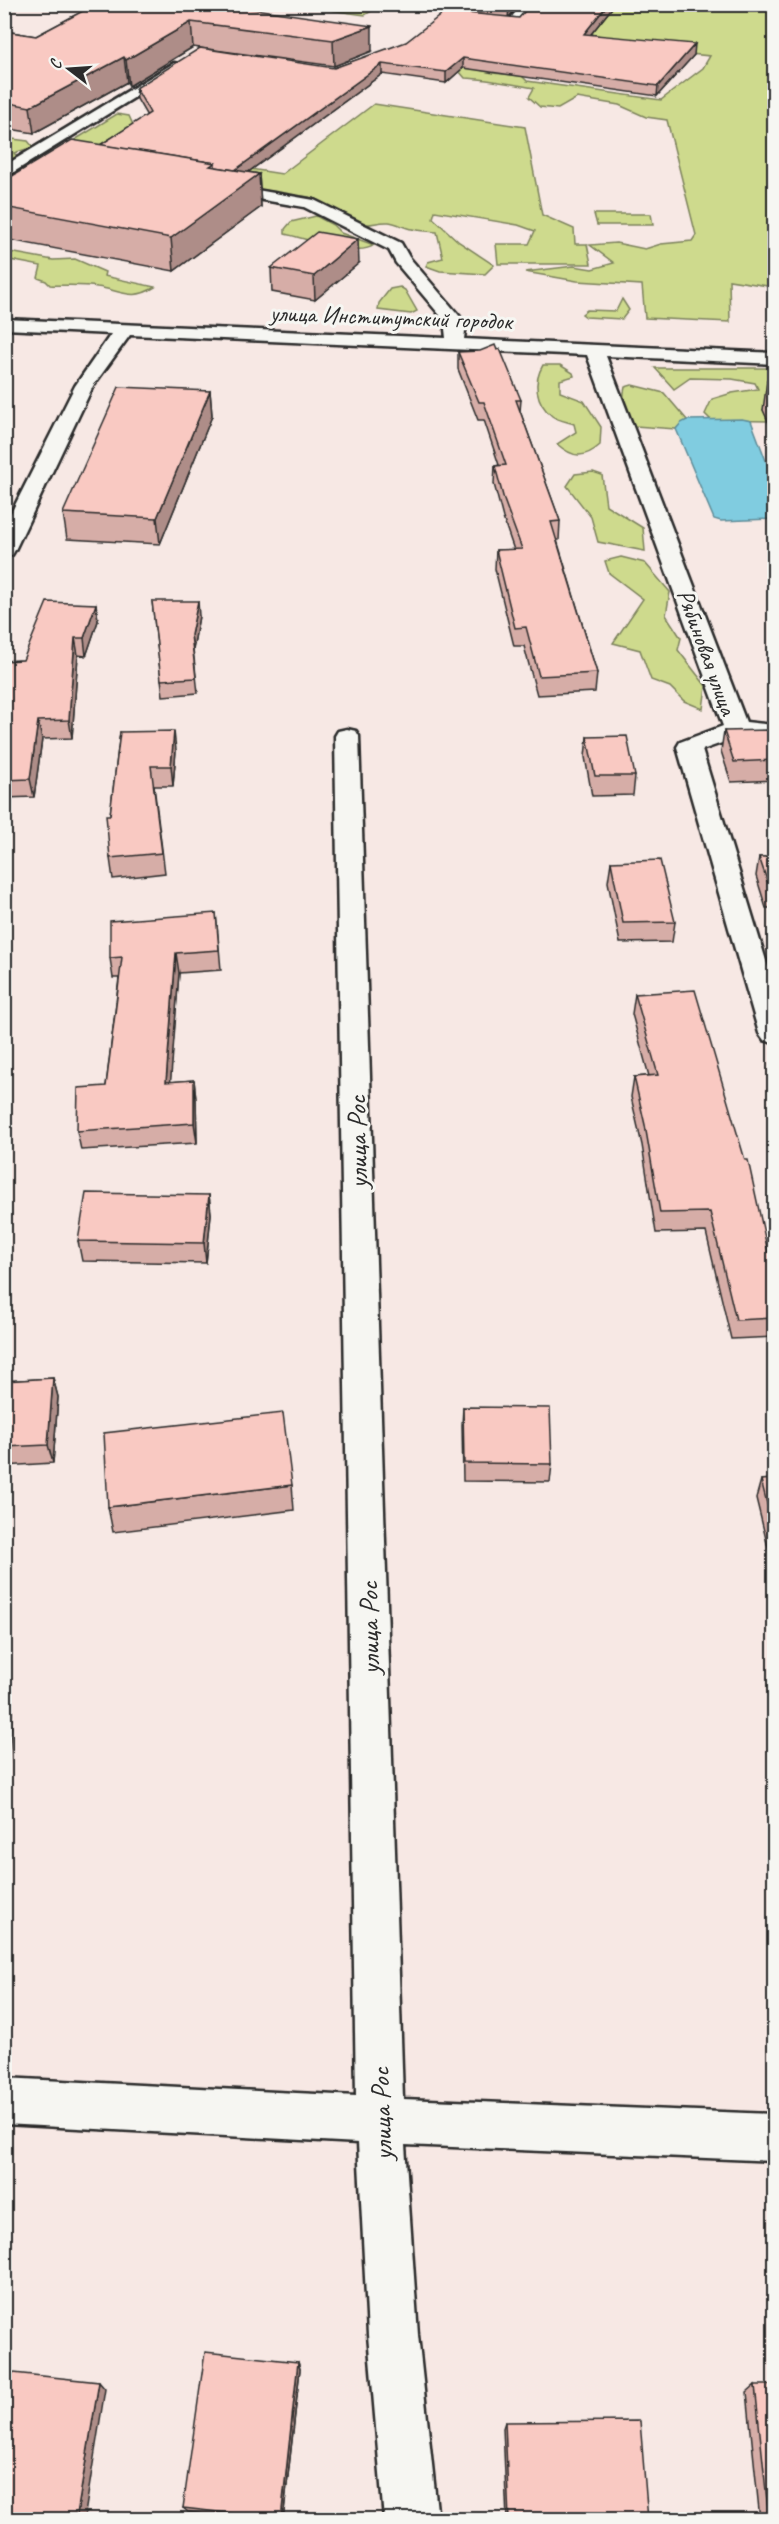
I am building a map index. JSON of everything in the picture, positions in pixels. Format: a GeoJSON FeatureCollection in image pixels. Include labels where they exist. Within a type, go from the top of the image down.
{"type":"FeatureCollection","features":[{"type":"Feature","properties":{"kind":"street"},"geometry":{"type":"LineString","coordinates":[[465,18],[512,24],[530,4]]}},
{"type":"Feature","properties":{"kind":"street"},"geometry":{"type":"LineString","coordinates":[[4,173],[189,58]]}},
{"type":"Feature","properties":{"kind":"street"},"geometry":{"type":"LineString","coordinates":[[30,157],[53,161]]}},
{"type":"Feature","properties":{"kind":"street"},"geometry":{"type":"LineString","coordinates":[[204,186],[308,203],[395,248],[453,319],[456,331],[454,344]]}},
{"type":"Feature","properties":{"kind":"street","name":"улица Институтский городок"},"geometry":{"type":"LineString","coordinates":[[4,324],[774,358]]}},
{"type":"Feature","properties":{"kind":"street"},"geometry":{"type":"LineString","coordinates":[[4,550],[84,386],[125,329]]}},
{"type":"Feature","properties":{"kind":"street","name":"Рябиновая улица"},"geometry":{"type":"LineString","coordinates":[[594,350],[736,729],[689,747],[774,1033]]}},
{"type":"Feature","properties":{"kind":"street"},"geometry":{"type":"LineString","coordinates":[[736,729],[774,732]]}},
{"type":"Feature","properties":{"kind":"street","name":"улица Рос"},"geometry":{"type":"LineString","coordinates":[[347,736],[380,2121],[393,2335],[411,2520]]}},
{"type":"Feature","properties":{"kind":"street"},"geometry":{"type":"LineString","coordinates":[[4,2101],[380,2121],[774,2137]]}},
{"type":"Feature","properties":{"kind":"green space"},"geometry":{"type":"Polygon","coordinates":[[[381,4],[365,15],[293,5],[381,4]]]}},
{"type":"Feature","properties":{"kind":"green space"},"geometry":{"type":"Polygon","coordinates":[[[614,5],[774,5],[774,287],[729,280],[730,322],[645,318],[642,285],[577,281],[525,272],[574,266],[592,269],[614,263],[590,245],[616,243],[645,249],[661,244],[692,241],[696,235],[667,120],[646,117],[619,105],[577,98],[558,109],[540,107],[529,97],[534,88],[465,78],[453,64],[493,73],[522,76],[527,81],[661,100],[703,68],[710,56],[583,44],[614,5]]]}},
{"type":"Feature","properties":{"kind":"green space"},"geometry":{"type":"Polygon","coordinates":[[[374,104],[525,127],[542,215],[574,229],[575,244],[587,244],[591,264],[498,264],[496,244],[529,244],[535,231],[518,225],[435,211],[433,218],[459,242],[494,265],[485,274],[440,271],[426,266],[428,262],[443,258],[437,232],[418,230],[389,222],[360,224],[309,197],[54,157],[55,152],[117,114],[129,116],[134,127],[102,146],[282,174],[374,104]]]}},
{"type":"Feature","properties":{"kind":"green space"},"geometry":{"type":"Polygon","coordinates":[[[4,138],[28,141],[33,147],[14,153],[19,160],[5,167],[4,138]]]}},
{"type":"Feature","properties":{"kind":"green space"},"geometry":{"type":"Polygon","coordinates":[[[594,214],[651,214],[653,225],[597,225],[594,214]]]}},
{"type":"Feature","properties":{"kind":"green space"},"geometry":{"type":"Polygon","coordinates":[[[316,216],[333,225],[341,233],[374,245],[367,248],[345,248],[285,234],[285,229],[291,222],[316,216]]]}},
{"type":"Feature","properties":{"kind":"green space"},"geometry":{"type":"Polygon","coordinates":[[[4,251],[53,260],[75,259],[105,272],[104,276],[155,287],[139,294],[126,294],[91,286],[50,285],[38,278],[41,266],[5,259],[4,251]]]}},
{"type":"Feature","properties":{"kind":"green space"},"geometry":{"type":"Polygon","coordinates":[[[400,287],[405,290],[417,311],[411,314],[378,310],[379,303],[390,289],[400,287]]]}},
{"type":"Feature","properties":{"kind":"green space"},"geometry":{"type":"Polygon","coordinates":[[[622,299],[629,310],[622,319],[586,317],[582,314],[587,310],[616,311],[622,299]]]}},
{"type":"Feature","properties":{"kind":"green space"},"geometry":{"type":"Polygon","coordinates":[[[543,365],[560,365],[573,373],[574,376],[560,380],[560,392],[584,401],[601,427],[600,445],[589,453],[573,454],[557,444],[576,432],[574,424],[554,417],[542,405],[537,385],[543,365]]]}},
{"type":"Feature","properties":{"kind":"green space"},"geometry":{"type":"Polygon","coordinates":[[[655,368],[774,368],[774,409],[763,410],[768,421],[711,420],[705,414],[712,399],[758,389],[755,383],[732,379],[690,378],[674,389],[655,368]]]}},
{"type":"Feature","properties":{"kind":"green space"},"geometry":{"type":"Polygon","coordinates":[[[632,385],[664,393],[687,420],[676,429],[635,426],[624,403],[625,387],[632,385]]]}},
{"type":"Feature","properties":{"kind":"green space"},"geometry":{"type":"Polygon","coordinates":[[[593,472],[602,475],[606,505],[643,528],[645,551],[598,542],[591,517],[567,486],[575,474],[593,472]]]}},
{"type":"Feature","properties":{"kind":"green space"},"geometry":{"type":"Polygon","coordinates":[[[621,557],[645,563],[670,592],[666,615],[681,638],[678,650],[706,686],[703,709],[684,701],[670,687],[651,680],[640,650],[613,643],[643,599],[609,573],[605,561],[621,557]]]}},
{"type":"Feature","properties":{"kind":"water"},"geometry":{"type":"Polygon","coordinates":[[[742,419],[751,421],[774,482],[774,519],[721,521],[714,519],[676,429],[687,420],[742,419]]]}},
{"type":"Feature","properties":{"kind":"building"},"geometry":{"type":"Polygon","coordinates":[[[96,4],[219,4],[372,26],[333,40],[191,22],[126,60],[124,57],[30,107],[4,102],[4,31],[36,36],[96,4]]]}},
{"type":"Feature","properties":{"kind":"building"},"geometry":{"type":"Polygon","coordinates":[[[479,4],[511,4],[509,8],[479,4]]]}},
{"type":"Feature","properties":{"kind":"building"},"geometry":{"type":"Polygon","coordinates":[[[531,4],[608,4],[584,34],[695,44],[658,86],[463,58],[446,72],[382,64],[235,170],[215,167],[215,163],[100,145],[150,113],[136,88],[200,48],[334,68],[406,42],[446,11],[519,18],[531,4]]]}},
{"type":"Feature","properties":{"kind":"building"},"geometry":{"type":"Polygon","coordinates":[[[72,140],[215,163],[210,166],[259,174],[171,238],[4,207],[4,181],[72,140]]]}},
{"type":"Feature","properties":{"kind":"building"},"geometry":{"type":"Polygon","coordinates":[[[317,232],[358,239],[314,276],[271,268],[317,232]]]}},
{"type":"Feature","properties":{"kind":"building"},"geometry":{"type":"Polygon","coordinates":[[[495,345],[497,350],[500,349],[521,400],[516,400],[560,521],[551,522],[597,673],[539,676],[526,627],[515,628],[496,550],[522,549],[504,500],[495,466],[506,465],[484,402],[479,402],[458,352],[480,351],[495,345]]]}},
{"type":"Feature","properties":{"kind":"building"},"geometry":{"type":"Polygon","coordinates":[[[767,381],[774,381],[774,396],[767,381]]]}},
{"type":"Feature","properties":{"kind":"building"},"geometry":{"type":"Polygon","coordinates":[[[119,387],[210,391],[157,518],[63,513],[119,387]]]}},
{"type":"Feature","properties":{"kind":"building"},"geometry":{"type":"Polygon","coordinates":[[[152,601],[198,601],[191,635],[196,678],[161,680],[152,601]]]}},
{"type":"Feature","properties":{"kind":"building"},"geometry":{"type":"Polygon","coordinates":[[[47,602],[96,604],[84,638],[75,638],[69,720],[38,721],[30,779],[4,780],[4,661],[23,660],[47,602]]]}},
{"type":"Feature","properties":{"kind":"building"},"geometry":{"type":"Polygon","coordinates":[[[769,730],[774,745],[774,760],[734,762],[724,731],[769,730]]]}},
{"type":"Feature","properties":{"kind":"building"},"geometry":{"type":"Polygon","coordinates":[[[174,731],[171,766],[151,766],[162,853],[110,858],[106,815],[110,815],[120,732],[174,731]]]}},
{"type":"Feature","properties":{"kind":"building"},"geometry":{"type":"Polygon","coordinates":[[[627,736],[635,776],[595,776],[587,737],[627,736]]]}},
{"type":"Feature","properties":{"kind":"building"},"geometry":{"type":"Polygon","coordinates":[[[759,857],[774,857],[774,889],[770,889],[759,857]]]}},
{"type":"Feature","properties":{"kind":"building"},"geometry":{"type":"Polygon","coordinates":[[[660,860],[675,922],[623,923],[611,862],[660,860]]]}},
{"type":"Feature","properties":{"kind":"building"},"geometry":{"type":"Polygon","coordinates":[[[216,913],[219,950],[176,953],[166,1082],[194,1080],[194,1123],[77,1131],[78,1088],[106,1086],[122,957],[110,958],[110,921],[216,913]]]}},
{"type":"Feature","properties":{"kind":"building"},"geometry":{"type":"Polygon","coordinates":[[[695,990],[745,1160],[748,1160],[768,1252],[774,1251],[774,1318],[736,1320],[710,1212],[660,1213],[634,1077],[658,1075],[635,994],[695,990]]]}},
{"type":"Feature","properties":{"kind":"building"},"geometry":{"type":"Polygon","coordinates":[[[86,1193],[209,1195],[204,1243],[78,1241],[86,1193]]]}},
{"type":"Feature","properties":{"kind":"building"},"geometry":{"type":"Polygon","coordinates":[[[53,1378],[48,1445],[4,1447],[4,1381],[53,1378]]]}},
{"type":"Feature","properties":{"kind":"building"},"geometry":{"type":"Polygon","coordinates":[[[463,1407],[550,1408],[552,1464],[464,1463],[463,1407]]]}},
{"type":"Feature","properties":{"kind":"building"},"geometry":{"type":"Polygon","coordinates":[[[283,1413],[292,1485],[108,1507],[104,1433],[283,1413]]]}},
{"type":"Feature","properties":{"kind":"building"},"geometry":{"type":"Polygon","coordinates":[[[774,1479],[774,1531],[761,1480],[774,1479]]]}},
{"type":"Feature","properties":{"kind":"building"},"geometry":{"type":"Polygon","coordinates":[[[205,2352],[298,2362],[281,2519],[183,2508],[205,2352]]]}},
{"type":"Feature","properties":{"kind":"building"},"geometry":{"type":"Polygon","coordinates":[[[4,2372],[99,2382],[76,2520],[4,2520],[4,2372]]]}},
{"type":"Feature","properties":{"kind":"building"},"geometry":{"type":"Polygon","coordinates":[[[755,2385],[774,2385],[774,2520],[769,2520],[755,2385]]]}},
{"type":"Feature","properties":{"kind":"building"},"geometry":{"type":"Polygon","coordinates":[[[640,2421],[648,2520],[509,2520],[505,2422],[640,2421]]]}}]}
